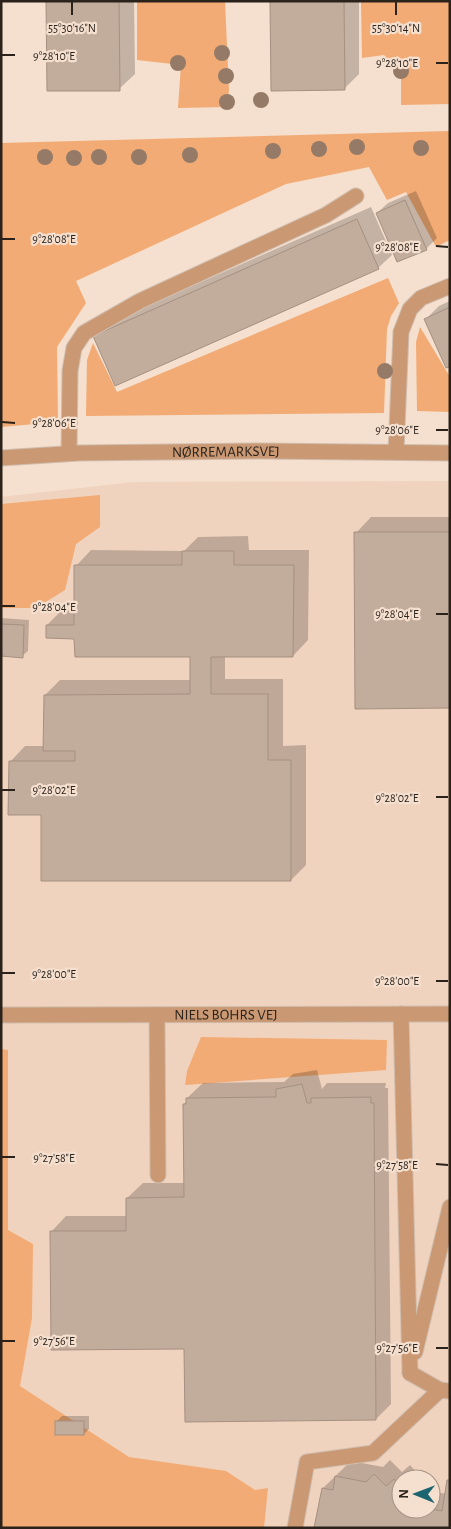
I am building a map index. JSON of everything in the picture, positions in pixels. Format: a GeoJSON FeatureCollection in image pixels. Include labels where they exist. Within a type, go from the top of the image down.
{"type":"FeatureCollection","features":[{"type":"Feature","properties":{"kind":"street"},"geometry":{"type":"LineString","coordinates":[[69,453],[70,371],[74,348],[84,333],[140,301],[326,215],[356,196]]}},
{"type":"Feature","properties":{"kind":"street"},"geometry":{"type":"LineString","coordinates":[[396,452],[400,332],[410,309],[422,298],[450,286]]}},
{"type":"Feature","properties":{"kind":"street","name":"NØRREMARKSVEJ"},"geometry":{"type":"LineString","coordinates":[[1,458],[69,453],[262,451],[450,453]]}},
{"type":"Feature","properties":{"kind":"street"},"geometry":{"type":"LineString","coordinates":[[401,1014],[410,1373]]}},
{"type":"Feature","properties":{"kind":"street","name":"NIELS BOHRS VEJ"},"geometry":{"type":"LineString","coordinates":[[1,1016],[450,1014]]}},
{"type":"Feature","properties":{"kind":"street"},"geometry":{"type":"LineString","coordinates":[[157,1015],[158,1175]]}},
{"type":"Feature","properties":{"kind":"street"},"geometry":{"type":"LineString","coordinates":[[410,1373],[450,1207]]}},
{"type":"Feature","properties":{"kind":"street"},"geometry":{"type":"LineString","coordinates":[[295,1528],[307,1462],[373,1453],[445,1390],[410,1373]]}},
{"type":"Feature","properties":{"kind":"shaded area"},"geometry":{"type":"Polygon","coordinates":[[[137,1],[225,1],[229,91],[226,107],[178,108],[181,65],[137,60],[137,1]]]}},
{"type":"Feature","properties":{"kind":"shaded area"},"geometry":{"type":"Polygon","coordinates":[[[361,1],[447,1],[450,4],[450,104],[401,105],[401,75],[384,55],[362,58],[361,1]]]}},
{"type":"Feature","properties":{"kind":"shaded area"},"geometry":{"type":"Polygon","coordinates":[[[450,131],[450,240],[436,247],[406,192],[387,200],[369,167],[286,184],[76,281],[86,303],[57,347],[58,422],[1,427],[1,143],[450,131]]]}},
{"type":"Feature","properties":{"kind":"shaded area"},"geometry":{"type":"Polygon","coordinates":[[[388,278],[399,303],[391,316],[387,329],[384,413],[86,416],[87,360],[93,343],[117,392],[388,278]]]}},
{"type":"Feature","properties":{"kind":"shaded area"},"geometry":{"type":"Polygon","coordinates":[[[420,327],[450,377],[450,412],[417,411],[416,342],[420,327]]]}},
{"type":"Feature","properties":{"kind":"shaded area"},"geometry":{"type":"Polygon","coordinates":[[[450,481],[450,1528],[1,1528],[1,497],[133,482],[450,481]]]}},
{"type":"Feature","properties":{"kind":"shaded area"},"geometry":{"type":"Polygon","coordinates":[[[100,495],[100,527],[76,544],[65,590],[36,608],[1,608],[1,504],[100,495]]]}},
{"type":"Feature","properties":{"kind":"shaded area"},"geometry":{"type":"Polygon","coordinates":[[[201,1037],[387,1040],[386,1070],[185,1085],[187,1071],[201,1037]]]}},
{"type":"Feature","properties":{"kind":"shaded area"},"geometry":{"type":"Polygon","coordinates":[[[1,1049],[8,1050],[8,1230],[33,1244],[32,1318],[20,1386],[129,1457],[226,1471],[255,1490],[268,1488],[264,1528],[1,1528],[1,1049]]]}},
{"type":"Feature","properties":{"kind":"building"},"geometry":{"type":"Polygon","coordinates":[[[46,1],[119,1],[120,91],[47,91],[46,1]]]}},
{"type":"Feature","properties":{"kind":"building"},"geometry":{"type":"Polygon","coordinates":[[[270,1],[344,1],[345,90],[271,91],[270,1]]]}},
{"type":"Feature","properties":{"kind":"building"},"geometry":{"type":"Polygon","coordinates":[[[405,200],[427,250],[397,262],[376,213],[405,200]]]}},
{"type":"Feature","properties":{"kind":"building"},"geometry":{"type":"Polygon","coordinates":[[[357,219],[379,269],[115,386],[93,336],[357,219]]]}},
{"type":"Feature","properties":{"kind":"building"},"geometry":{"type":"Polygon","coordinates":[[[450,307],[450,367],[446,368],[424,319],[450,307]]]}},
{"type":"Feature","properties":{"kind":"building"},"geometry":{"type":"Polygon","coordinates":[[[354,532],[450,532],[450,708],[355,709],[354,532]]]}},
{"type":"Feature","properties":{"kind":"building"},"geometry":{"type":"Polygon","coordinates":[[[182,551],[234,551],[234,565],[294,565],[293,657],[211,657],[211,694],[268,694],[268,760],[291,760],[291,881],[41,881],[41,815],[8,815],[9,761],[75,761],[75,751],[43,751],[44,695],[190,694],[190,657],[75,657],[74,639],[46,638],[46,625],[74,625],[74,565],[182,565],[182,551]]]}},
{"type":"Feature","properties":{"kind":"building"},"geometry":{"type":"Polygon","coordinates":[[[1,624],[24,625],[23,658],[1,656],[1,624]]]}},
{"type":"Feature","properties":{"kind":"building"},"geometry":{"type":"Polygon","coordinates":[[[302,1084],[307,1103],[311,1103],[311,1098],[371,1097],[371,1103],[374,1103],[376,1420],[185,1422],[184,1349],[51,1350],[50,1231],[126,1231],[126,1198],[184,1197],[183,1104],[186,1104],[186,1098],[276,1097],[276,1089],[302,1084]]]}},
{"type":"Feature","properties":{"kind":"building"},"geometry":{"type":"Polygon","coordinates":[[[55,1421],[84,1421],[84,1435],[55,1435],[55,1421]]]}},
{"type":"Feature","properties":{"kind":"building"},"geometry":{"type":"Polygon","coordinates":[[[374,1474],[386,1486],[391,1482],[391,1519],[441,1519],[447,1480],[450,1480],[450,1528],[314,1528],[322,1488],[333,1490],[335,1476],[366,1482],[374,1474]]]}}]}
